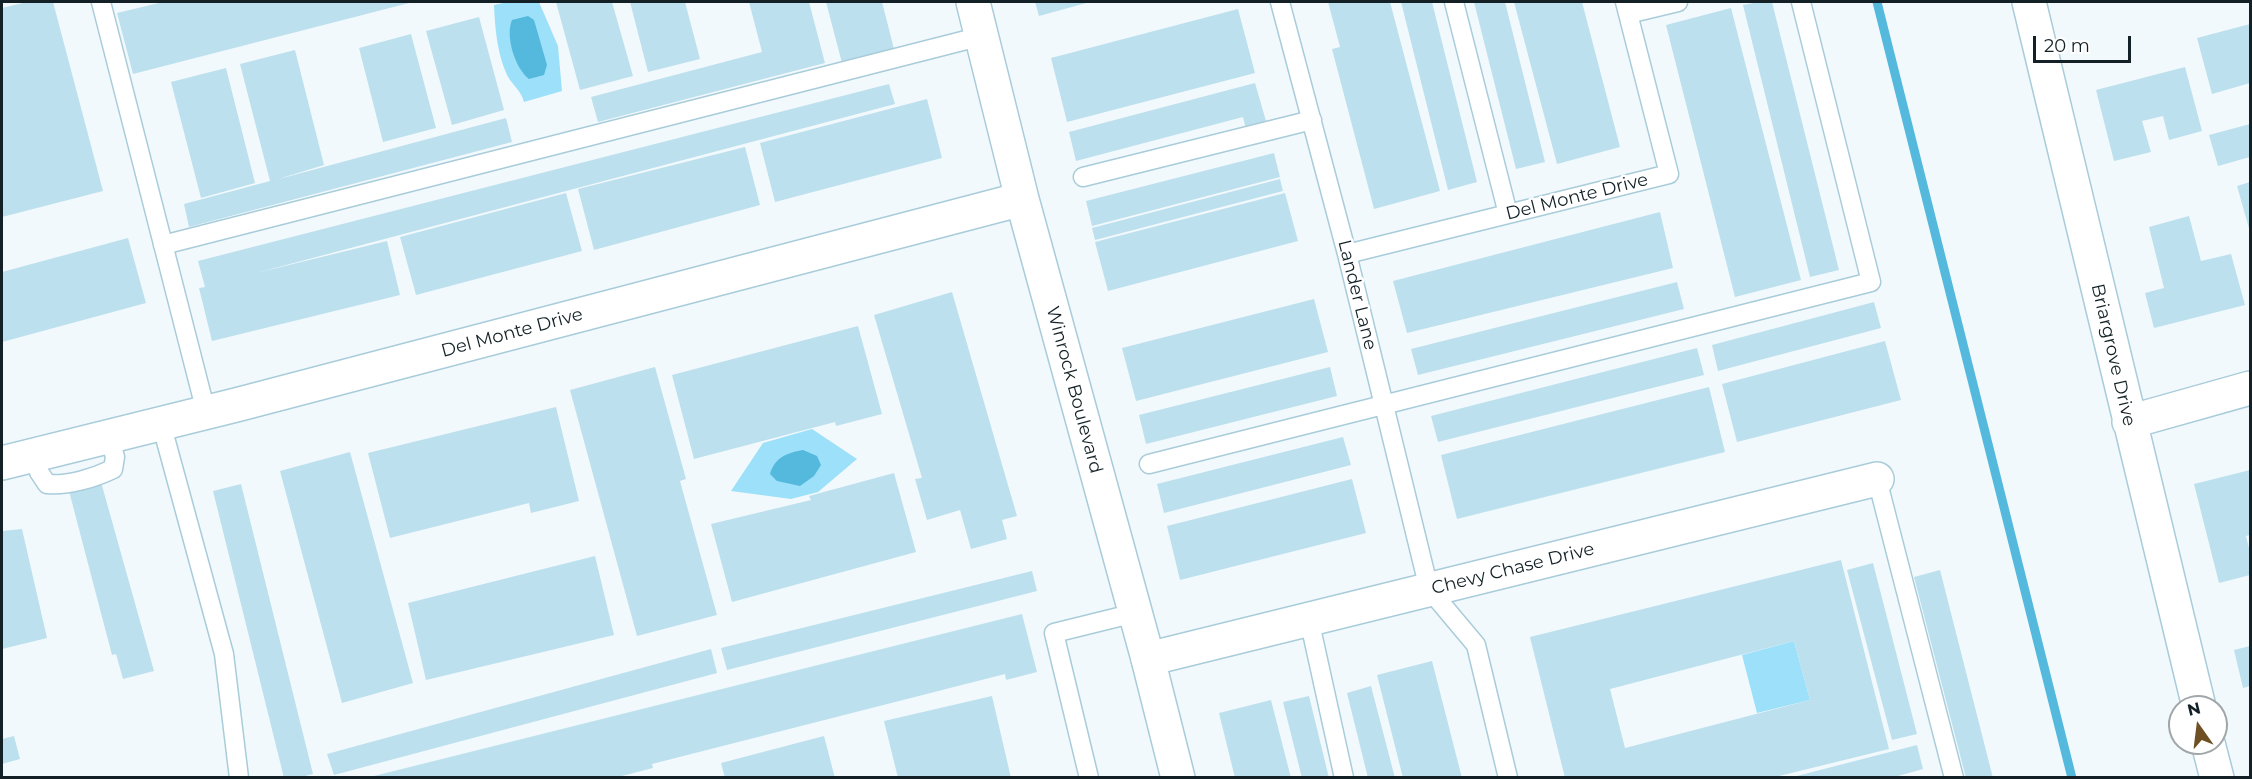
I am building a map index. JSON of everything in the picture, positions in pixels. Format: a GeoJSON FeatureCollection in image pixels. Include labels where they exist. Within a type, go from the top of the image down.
{"type":"FeatureCollection","features":[{"type":"Feature","properties":{"kind":"street","name":"Winrock Boulevard"},"geometry":{"type":"LineString","coordinates":[[973,2],[1022,199],[1136,613],[1178,777]]}},
{"type":"Feature","properties":{"kind":"street","name":"Briargrove Drive"},"geometry":{"type":"LineString","coordinates":[[2031,2],[2129,422],[2196,695]]}},
{"type":"Feature","properties":{"kind":"street","name":"Del Monte Drive"},"geometry":{"type":"LineString","coordinates":[[2,463],[1022,199]]}},
{"type":"Feature","properties":{"kind":"street"},"geometry":{"type":"LineString","coordinates":[[2129,422],[2250,388]]}},
{"type":"Feature","properties":{"kind":"street","name":"Chevy Chase Drive"},"geometry":{"type":"LineString","coordinates":[[1148,659],[1877,479]]}},
{"type":"Feature","properties":{"kind":"street"},"geometry":{"type":"LineString","coordinates":[[2211,755],[2217,777]]}},
{"type":"Feature","properties":{"kind":"lane"},"geometry":{"type":"LineString","coordinates":[[101,2],[206,412]]}},
{"type":"Feature","properties":{"kind":"lane","name":"Lander Lane"},"geometry":{"type":"LineString","coordinates":[[1280,2],[1347,254],[1429,590]]}},
{"type":"Feature","properties":{"kind":"lane"},"geometry":{"type":"LineString","coordinates":[[1454,2],[1508,214]]}},
{"type":"Feature","properties":{"kind":"lane"},"geometry":{"type":"LineString","coordinates":[[1627,8],[1678,2]]}},
{"type":"Feature","properties":{"kind":"lane"},"geometry":{"type":"LineString","coordinates":[[1149,464],[1871,282],[1801,2]]}},
{"type":"Feature","properties":{"kind":"lane","name":"Del Monte Drive"},"geometry":{"type":"LineString","coordinates":[[1347,254],[1669,174],[1627,8]]}},
{"type":"Feature","properties":{"kind":"lane"},"geometry":{"type":"LineString","coordinates":[[163,246],[982,36]]}},
{"type":"Feature","properties":{"kind":"lane"},"geometry":{"type":"LineString","coordinates":[[1083,177],[1312,120]]}},
{"type":"Feature","properties":{"kind":"lane"},"geometry":{"type":"LineString","coordinates":[[161,423],[224,654],[239,777]]}},
{"type":"Feature","properties":{"kind":"lane"},"geometry":{"type":"LineString","coordinates":[[1877,479],[1954,777]]}},
{"type":"Feature","properties":{"kind":"lane"},"geometry":{"type":"LineString","coordinates":[[1429,590],[1476,645],[1508,777]]}},
{"type":"Feature","properties":{"kind":"lane"},"geometry":{"type":"LineString","coordinates":[[1089,777],[1054,633],[1136,613]]}},
{"type":"Feature","properties":{"kind":"lane"},"geometry":{"type":"LineString","coordinates":[[1309,619],[1344,777]]}},
{"type":"Feature","properties":{"kind":"shaded area"},"geometry":{"type":"Polygon","coordinates":[[[508,2],[539,2],[558,46],[562,91],[524,102],[521,94],[509,79],[499,49],[494,5],[508,2]]]}},
{"type":"Feature","properties":{"kind":"shaded area"},"geometry":{"type":"Polygon","coordinates":[[[528,16],[534,20],[547,65],[544,75],[529,79],[516,60],[510,34],[512,20],[528,16]]]}},
{"type":"Feature","properties":{"kind":"shaded area"},"geometry":{"type":"Polygon","coordinates":[[[812,429],[857,459],[818,492],[791,499],[731,491],[763,443],[812,429]]]}},
{"type":"Feature","properties":{"kind":"shaded area"},"geometry":{"type":"Polygon","coordinates":[[[803,450],[817,456],[821,465],[814,476],[800,486],[777,481],[770,474],[772,468],[782,457],[803,450]]]}},
{"type":"Feature","properties":{"kind":"shaded area"},"geometry":{"type":"Polygon","coordinates":[[[1794,641],[1810,700],[1757,713],[1742,655],[1794,641]]]}},
{"type":"Feature","properties":{"kind":"building"},"geometry":{"type":"Polygon","coordinates":[[[27,2],[53,2],[103,191],[2,217],[2,8],[27,2]]]}},
{"type":"Feature","properties":{"kind":"building"},"geometry":{"type":"Polygon","coordinates":[[[163,2],[413,2],[133,74],[117,13],[163,2]]]}},
{"type":"Feature","properties":{"kind":"building"},"geometry":{"type":"Polygon","coordinates":[[[556,2],[612,2],[633,76],[580,90],[556,2]]]}},
{"type":"Feature","properties":{"kind":"building"},"geometry":{"type":"Polygon","coordinates":[[[630,2],[685,2],[700,59],[648,72],[630,2]]]}},
{"type":"Feature","properties":{"kind":"building"},"geometry":{"type":"Polygon","coordinates":[[[749,2],[809,2],[825,63],[598,122],[591,97],[762,52],[749,2]]]}},
{"type":"Feature","properties":{"kind":"building"},"geometry":{"type":"Polygon","coordinates":[[[826,2],[882,2],[894,49],[842,63],[826,2]]]}},
{"type":"Feature","properties":{"kind":"building"},"geometry":{"type":"Polygon","coordinates":[[[1035,2],[1090,2],[1039,16],[1035,2]]]}},
{"type":"Feature","properties":{"kind":"building"},"geometry":{"type":"Polygon","coordinates":[[[1328,2],[1390,2],[1440,191],[1374,209],[1332,49],[1340,47],[1328,2]]]}},
{"type":"Feature","properties":{"kind":"building"},"geometry":{"type":"Polygon","coordinates":[[[1401,2],[1432,2],[1477,182],[1448,190],[1401,2]]]}},
{"type":"Feature","properties":{"kind":"building"},"geometry":{"type":"Polygon","coordinates":[[[1474,2],[1505,2],[1545,162],[1516,169],[1474,2]]]}},
{"type":"Feature","properties":{"kind":"building"},"geometry":{"type":"Polygon","coordinates":[[[1514,2],[1582,2],[1620,147],[1557,164],[1514,2]]]}},
{"type":"Feature","properties":{"kind":"building"},"geometry":{"type":"Polygon","coordinates":[[[1772,2],[1839,270],[1810,277],[1743,5],[1772,2]]]}},
{"type":"Feature","properties":{"kind":"building"},"geometry":{"type":"Polygon","coordinates":[[[1731,8],[1801,280],[1735,297],[1666,25],[1731,8]]]}},
{"type":"Feature","properties":{"kind":"building"},"geometry":{"type":"Polygon","coordinates":[[[1238,9],[1255,73],[1067,122],[1051,58],[1238,9]]]}},
{"type":"Feature","properties":{"kind":"building"},"geometry":{"type":"Polygon","coordinates":[[[479,17],[504,110],[452,125],[426,31],[479,17]]]}},
{"type":"Feature","properties":{"kind":"building"},"geometry":{"type":"Polygon","coordinates":[[[2250,24],[2250,83],[2212,94],[2197,38],[2250,24]]]}},
{"type":"Feature","properties":{"kind":"building"},"geometry":{"type":"Polygon","coordinates":[[[411,34],[436,128],[383,142],[359,48],[411,34]]]}},
{"type":"Feature","properties":{"kind":"building"},"geometry":{"type":"Polygon","coordinates":[[[295,50],[324,165],[275,180],[506,118],[512,142],[189,227],[184,204],[270,181],[240,64],[295,50]]]}},
{"type":"Feature","properties":{"kind":"building"},"geometry":{"type":"Polygon","coordinates":[[[2185,67],[2202,131],[2169,140],[2163,116],[2142,121],[2151,152],[2114,161],[2096,90],[2185,67]]]}},
{"type":"Feature","properties":{"kind":"building"},"geometry":{"type":"Polygon","coordinates":[[[226,68],[255,183],[201,198],[171,82],[226,68]]]}},
{"type":"Feature","properties":{"kind":"building"},"geometry":{"type":"Polygon","coordinates":[[[1255,83],[1268,128],[1247,134],[1243,117],[1076,161],[1069,132],[1255,83]]]}},
{"type":"Feature","properties":{"kind":"building"},"geometry":{"type":"Polygon","coordinates":[[[889,84],[895,104],[256,273],[387,241],[400,295],[212,341],[199,288],[205,287],[198,261],[889,84]]]}},
{"type":"Feature","properties":{"kind":"building"},"geometry":{"type":"Polygon","coordinates":[[[927,99],[942,158],[775,202],[760,143],[927,99]]]}},
{"type":"Feature","properties":{"kind":"building"},"geometry":{"type":"Polygon","coordinates":[[[2250,124],[2250,157],[2218,166],[2209,135],[2250,124]]]}},
{"type":"Feature","properties":{"kind":"building"},"geometry":{"type":"Polygon","coordinates":[[[745,147],[760,205],[594,250],[578,189],[745,147]]]}},
{"type":"Feature","properties":{"kind":"building"},"geometry":{"type":"Polygon","coordinates":[[[1274,153],[1280,177],[1092,226],[1086,201],[1274,153]]]}},
{"type":"Feature","properties":{"kind":"building"},"geometry":{"type":"Polygon","coordinates":[[[1280,179],[1283,191],[1095,240],[1092,228],[1280,179]]]}},
{"type":"Feature","properties":{"kind":"building"},"geometry":{"type":"Polygon","coordinates":[[[2250,182],[2250,232],[2237,186],[2250,182]]]}},
{"type":"Feature","properties":{"kind":"building"},"geometry":{"type":"Polygon","coordinates":[[[566,193],[582,251],[416,295],[400,237],[566,193]]]}},
{"type":"Feature","properties":{"kind":"building"},"geometry":{"type":"Polygon","coordinates":[[[1285,193],[1298,241],[1108,291],[1095,242],[1285,193]]]}},
{"type":"Feature","properties":{"kind":"building"},"geometry":{"type":"Polygon","coordinates":[[[1660,212],[1673,268],[1407,333],[1393,281],[1660,212]]]}},
{"type":"Feature","properties":{"kind":"building"},"geometry":{"type":"Polygon","coordinates":[[[2189,216],[2201,261],[2231,254],[2245,305],[2154,328],[2145,293],[2164,288],[2149,227],[2189,216]]]}},
{"type":"Feature","properties":{"kind":"building"},"geometry":{"type":"Polygon","coordinates":[[[128,238],[146,303],[2,342],[2,272],[128,238]]]}},
{"type":"Feature","properties":{"kind":"building"},"geometry":{"type":"Polygon","coordinates":[[[1677,282],[1684,309],[1418,375],[1411,349],[1677,282]]]}},
{"type":"Feature","properties":{"kind":"building"},"geometry":{"type":"Polygon","coordinates":[[[952,292],[1017,516],[1002,520],[1007,539],[971,549],[960,510],[927,520],[915,479],[922,478],[874,315],[952,292]]]}},
{"type":"Feature","properties":{"kind":"building"},"geometry":{"type":"Polygon","coordinates":[[[1314,299],[1328,352],[1136,401],[1122,348],[1314,299]]]}},
{"type":"Feature","properties":{"kind":"building"},"geometry":{"type":"Polygon","coordinates":[[[1874,302],[1881,328],[1718,371],[1712,345],[1874,302]]]}},
{"type":"Feature","properties":{"kind":"building"},"geometry":{"type":"Polygon","coordinates":[[[858,326],[882,414],[836,426],[835,422],[694,459],[672,375],[858,326]]]}},
{"type":"Feature","properties":{"kind":"building"},"geometry":{"type":"Polygon","coordinates":[[[1885,341],[1901,400],[1737,442],[1722,384],[1885,341]]]}},
{"type":"Feature","properties":{"kind":"building"},"geometry":{"type":"Polygon","coordinates":[[[1697,348],[1704,375],[1438,442],[1431,416],[1697,348]]]}},
{"type":"Feature","properties":{"kind":"building"},"geometry":{"type":"Polygon","coordinates":[[[655,367],[686,479],[680,481],[717,615],[637,636],[570,390],[655,367]]]}},
{"type":"Feature","properties":{"kind":"building"},"geometry":{"type":"Polygon","coordinates":[[[1330,367],[1337,396],[1146,444],[1139,415],[1330,367]]]}},
{"type":"Feature","properties":{"kind":"building"},"geometry":{"type":"Polygon","coordinates":[[[1709,387],[1725,452],[1457,519],[1441,455],[1709,387]]]}},
{"type":"Feature","properties":{"kind":"building"},"geometry":{"type":"Polygon","coordinates":[[[556,407],[579,501],[531,513],[529,503],[390,538],[368,453],[556,407]]]}},
{"type":"Feature","properties":{"kind":"building"},"geometry":{"type":"Polygon","coordinates":[[[1343,437],[1351,465],[1164,513],[1157,484],[1343,437]]]}},
{"type":"Feature","properties":{"kind":"building"},"geometry":{"type":"Polygon","coordinates":[[[350,452],[413,683],[342,703],[280,471],[350,452]]]}},
{"type":"Feature","properties":{"kind":"building"},"geometry":{"type":"Polygon","coordinates":[[[2250,470],[2250,535],[2246,536],[2250,552],[2250,575],[2219,583],[2194,484],[2250,470]]]}},
{"type":"Feature","properties":{"kind":"building"},"geometry":{"type":"Polygon","coordinates":[[[894,473],[916,552],[732,602],[711,524],[811,500],[809,496],[894,473]]]}},
{"type":"Feature","properties":{"kind":"building"},"geometry":{"type":"Polygon","coordinates":[[[1352,479],[1366,533],[1180,580],[1167,526],[1352,479]]]}},
{"type":"Feature","properties":{"kind":"building"},"geometry":{"type":"Polygon","coordinates":[[[101,482],[154,671],[123,679],[116,654],[112,655],[69,491],[101,482]]]}},
{"type":"Feature","properties":{"kind":"building"},"geometry":{"type":"Polygon","coordinates":[[[241,484],[313,774],[298,778],[284,778],[213,491],[241,484]]]}},
{"type":"Feature","properties":{"kind":"building"},"geometry":{"type":"Polygon","coordinates":[[[22,529],[47,638],[2,649],[2,531],[22,529]]]}},
{"type":"Feature","properties":{"kind":"building"},"geometry":{"type":"Polygon","coordinates":[[[595,556],[614,635],[426,680],[408,603],[595,556]]]}},
{"type":"Feature","properties":{"kind":"building"},"geometry":{"type":"Polygon","coordinates":[[[1841,560],[1889,749],[1771,778],[1565,778],[1530,637],[1841,560]],[[1794,641],[1610,689],[1625,748],[1810,700],[1794,641]]]}},
{"type":"Feature","properties":{"kind":"building"},"geometry":{"type":"Polygon","coordinates":[[[1873,563],[1917,734],[1892,740],[1847,570],[1873,563]]]}},
{"type":"Feature","properties":{"kind":"building"},"geometry":{"type":"Polygon","coordinates":[[[1940,570],[1993,778],[1966,778],[1914,577],[1940,570]]]}},
{"type":"Feature","properties":{"kind":"building"},"geometry":{"type":"Polygon","coordinates":[[[1032,571],[1037,591],[727,670],[721,648],[1032,571]]]}},
{"type":"Feature","properties":{"kind":"building"},"geometry":{"type":"Polygon","coordinates":[[[1022,614],[1037,672],[1006,680],[1005,674],[652,764],[653,768],[614,778],[366,778],[1022,614]]]}},
{"type":"Feature","properties":{"kind":"building"},"geometry":{"type":"Polygon","coordinates":[[[2250,646],[2250,686],[2243,688],[2234,650],[2250,646]]]}},
{"type":"Feature","properties":{"kind":"building"},"geometry":{"type":"Polygon","coordinates":[[[711,649],[717,673],[334,775],[327,754],[711,649]]]}},
{"type":"Feature","properties":{"kind":"building"},"geometry":{"type":"Polygon","coordinates":[[[1432,661],[1462,778],[1403,778],[1377,675],[1432,661]]]}},
{"type":"Feature","properties":{"kind":"building"},"geometry":{"type":"Polygon","coordinates":[[[1371,686],[1395,778],[1368,778],[1347,693],[1371,686]]]}},
{"type":"Feature","properties":{"kind":"building"},"geometry":{"type":"Polygon","coordinates":[[[992,696],[1011,778],[898,778],[884,721],[992,696]]]}},
{"type":"Feature","properties":{"kind":"building"},"geometry":{"type":"Polygon","coordinates":[[[1309,696],[1329,778],[1302,778],[1283,702],[1309,696]]]}},
{"type":"Feature","properties":{"kind":"building"},"geometry":{"type":"Polygon","coordinates":[[[1271,700],[1291,778],[1235,778],[1219,713],[1271,700]]]}},
{"type":"Feature","properties":{"kind":"building"},"geometry":{"type":"Polygon","coordinates":[[[14,736],[20,759],[2,764],[2,739],[14,736]]]}},
{"type":"Feature","properties":{"kind":"building"},"geometry":{"type":"Polygon","coordinates":[[[824,736],[835,778],[725,778],[721,763],[824,736]]]}},
{"type":"Feature","properties":{"kind":"building"},"geometry":{"type":"Polygon","coordinates":[[[1917,745],[1923,769],[1891,778],[1789,778],[1917,745]]]}},
{"type":"Feature","properties":{"kind":"waterway"},"geometry":{"type":"LineString","coordinates":[[1877,2],[2072,778]]}}]}
